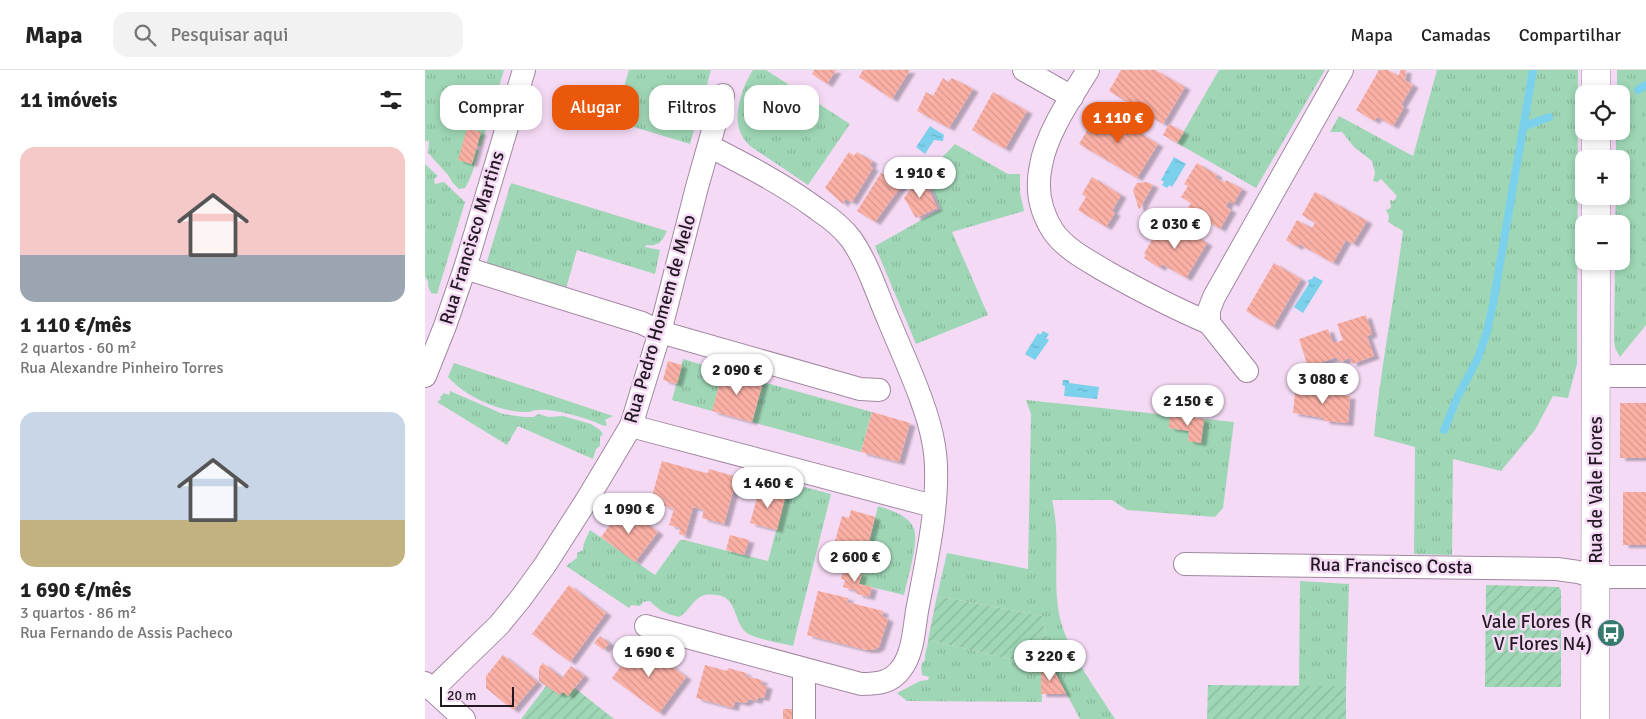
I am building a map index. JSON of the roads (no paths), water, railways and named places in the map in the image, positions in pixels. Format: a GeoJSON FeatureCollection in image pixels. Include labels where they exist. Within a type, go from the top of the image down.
{"type":"FeatureCollection","features":[{"type":"Feature","properties":{"kind":"street","name":"Rua Francisco Martins"},"geometry":{"type":"LineString","coordinates":[[425,376],[465,268],[524,70]]}},
{"type":"Feature","properties":{"kind":"street"},"geometry":{"type":"LineString","coordinates":[[1024,70],[1072,97]]}},
{"type":"Feature","properties":{"kind":"street"},"geometry":{"type":"LineString","coordinates":[[1088,70],[1049,139],[1041,164],[1038,190],[1043,212],[1054,232],[1068,246],[1089,261],[1166,304],[1209,323],[1247,370]]}},
{"type":"Feature","properties":{"kind":"street"},"geometry":{"type":"LineString","coordinates":[[1209,323],[1209,310],[1215,297],[1342,70]]}},
{"type":"Feature","properties":{"kind":"street"},"geometry":{"type":"LineString","coordinates":[[1596,70],[1596,85]]}},
{"type":"Feature","properties":{"kind":"street","name":"Rua Pedro Homem de Melo"},"geometry":{"type":"LineString","coordinates":[[429,686],[499,625],[521,598],[545,565],[588,498],[631,426],[661,332],[697,187],[713,130]]}},
{"type":"Feature","properties":{"kind":"street"},"geometry":{"type":"LineString","coordinates":[[646,626],[804,670],[861,684],[877,684],[889,680],[903,668],[909,652],[926,561],[933,506],[934,446],[925,413],[864,261],[850,238],[831,219],[753,168],[709,146]]}},
{"type":"Feature","properties":{"kind":"street"},"geometry":{"type":"LineString","coordinates":[[465,268],[642,323],[661,332],[860,389],[879,390]]}},
{"type":"Feature","properties":{"kind":"street","name":"Rua de Vale Flores"},"geometry":{"type":"LineString","coordinates":[[1595,719],[1596,270]]}},
{"type":"Feature","properties":{"kind":"street"},"geometry":{"type":"LineString","coordinates":[[1596,376],[1646,376]]}},
{"type":"Feature","properties":{"kind":"street"},"geometry":{"type":"LineString","coordinates":[[631,426],[933,506]]}},
{"type":"Feature","properties":{"kind":"street","name":"Rua Francisco Costa"},"geometry":{"type":"LineString","coordinates":[[1185,564],[1557,569],[1595,577],[1646,578]]}},
{"type":"Feature","properties":{"kind":"street"},"geometry":{"type":"LineString","coordinates":[[804,670],[804,719]]}},
{"type":"Feature","properties":{"kind":"street"},"geometry":{"type":"LineString","coordinates":[[429,686],[464,719]]}},
{"type":"Feature","properties":{"kind":"water"},"geometry":{"type":"Polygon","coordinates":[[[930,126],[944,135],[943,141],[934,140],[925,154],[916,147],[930,126]]]}},
{"type":"Feature","properties":{"kind":"water"},"geometry":{"type":"Polygon","coordinates":[[[1174,157],[1186,164],[1172,187],[1169,185],[1167,188],[1162,185],[1164,182],[1161,180],[1174,157]]]}},
{"type":"Feature","properties":{"kind":"water"},"geometry":{"type":"Polygon","coordinates":[[[1314,276],[1323,281],[1303,313],[1294,307],[1309,284],[1308,280],[1314,276]]]}},
{"type":"Feature","properties":{"kind":"water"},"geometry":{"type":"Polygon","coordinates":[[[1043,331],[1049,334],[1046,338],[1049,340],[1035,360],[1025,354],[1038,333],[1040,335],[1043,331]]]}},
{"type":"Feature","properties":{"kind":"water"},"geometry":{"type":"Polygon","coordinates":[[[1063,380],[1069,380],[1069,383],[1099,387],[1097,399],[1064,396],[1065,386],[1062,385],[1063,380]]]}},
{"type":"Feature","properties":{"kind":"waterway"},"geometry":{"type":"LineString","coordinates":[[1444,430],[1457,398],[1478,358],[1487,332],[1533,70]]}},
{"type":"Feature","properties":{"kind":"waterway"},"geometry":{"type":"LineString","coordinates":[[1638,90],[1646,85]]}},
{"type":"Feature","properties":{"kind":"waterway"},"geometry":{"type":"LineString","coordinates":[[1523,127],[1549,117]]}},
{"type":"Feature","properties":{"kind":"place","name":"Vale Flores (R V Flores N4)"},"geometry":{"type":"Point","coordinates":[1611,633]}}]}
